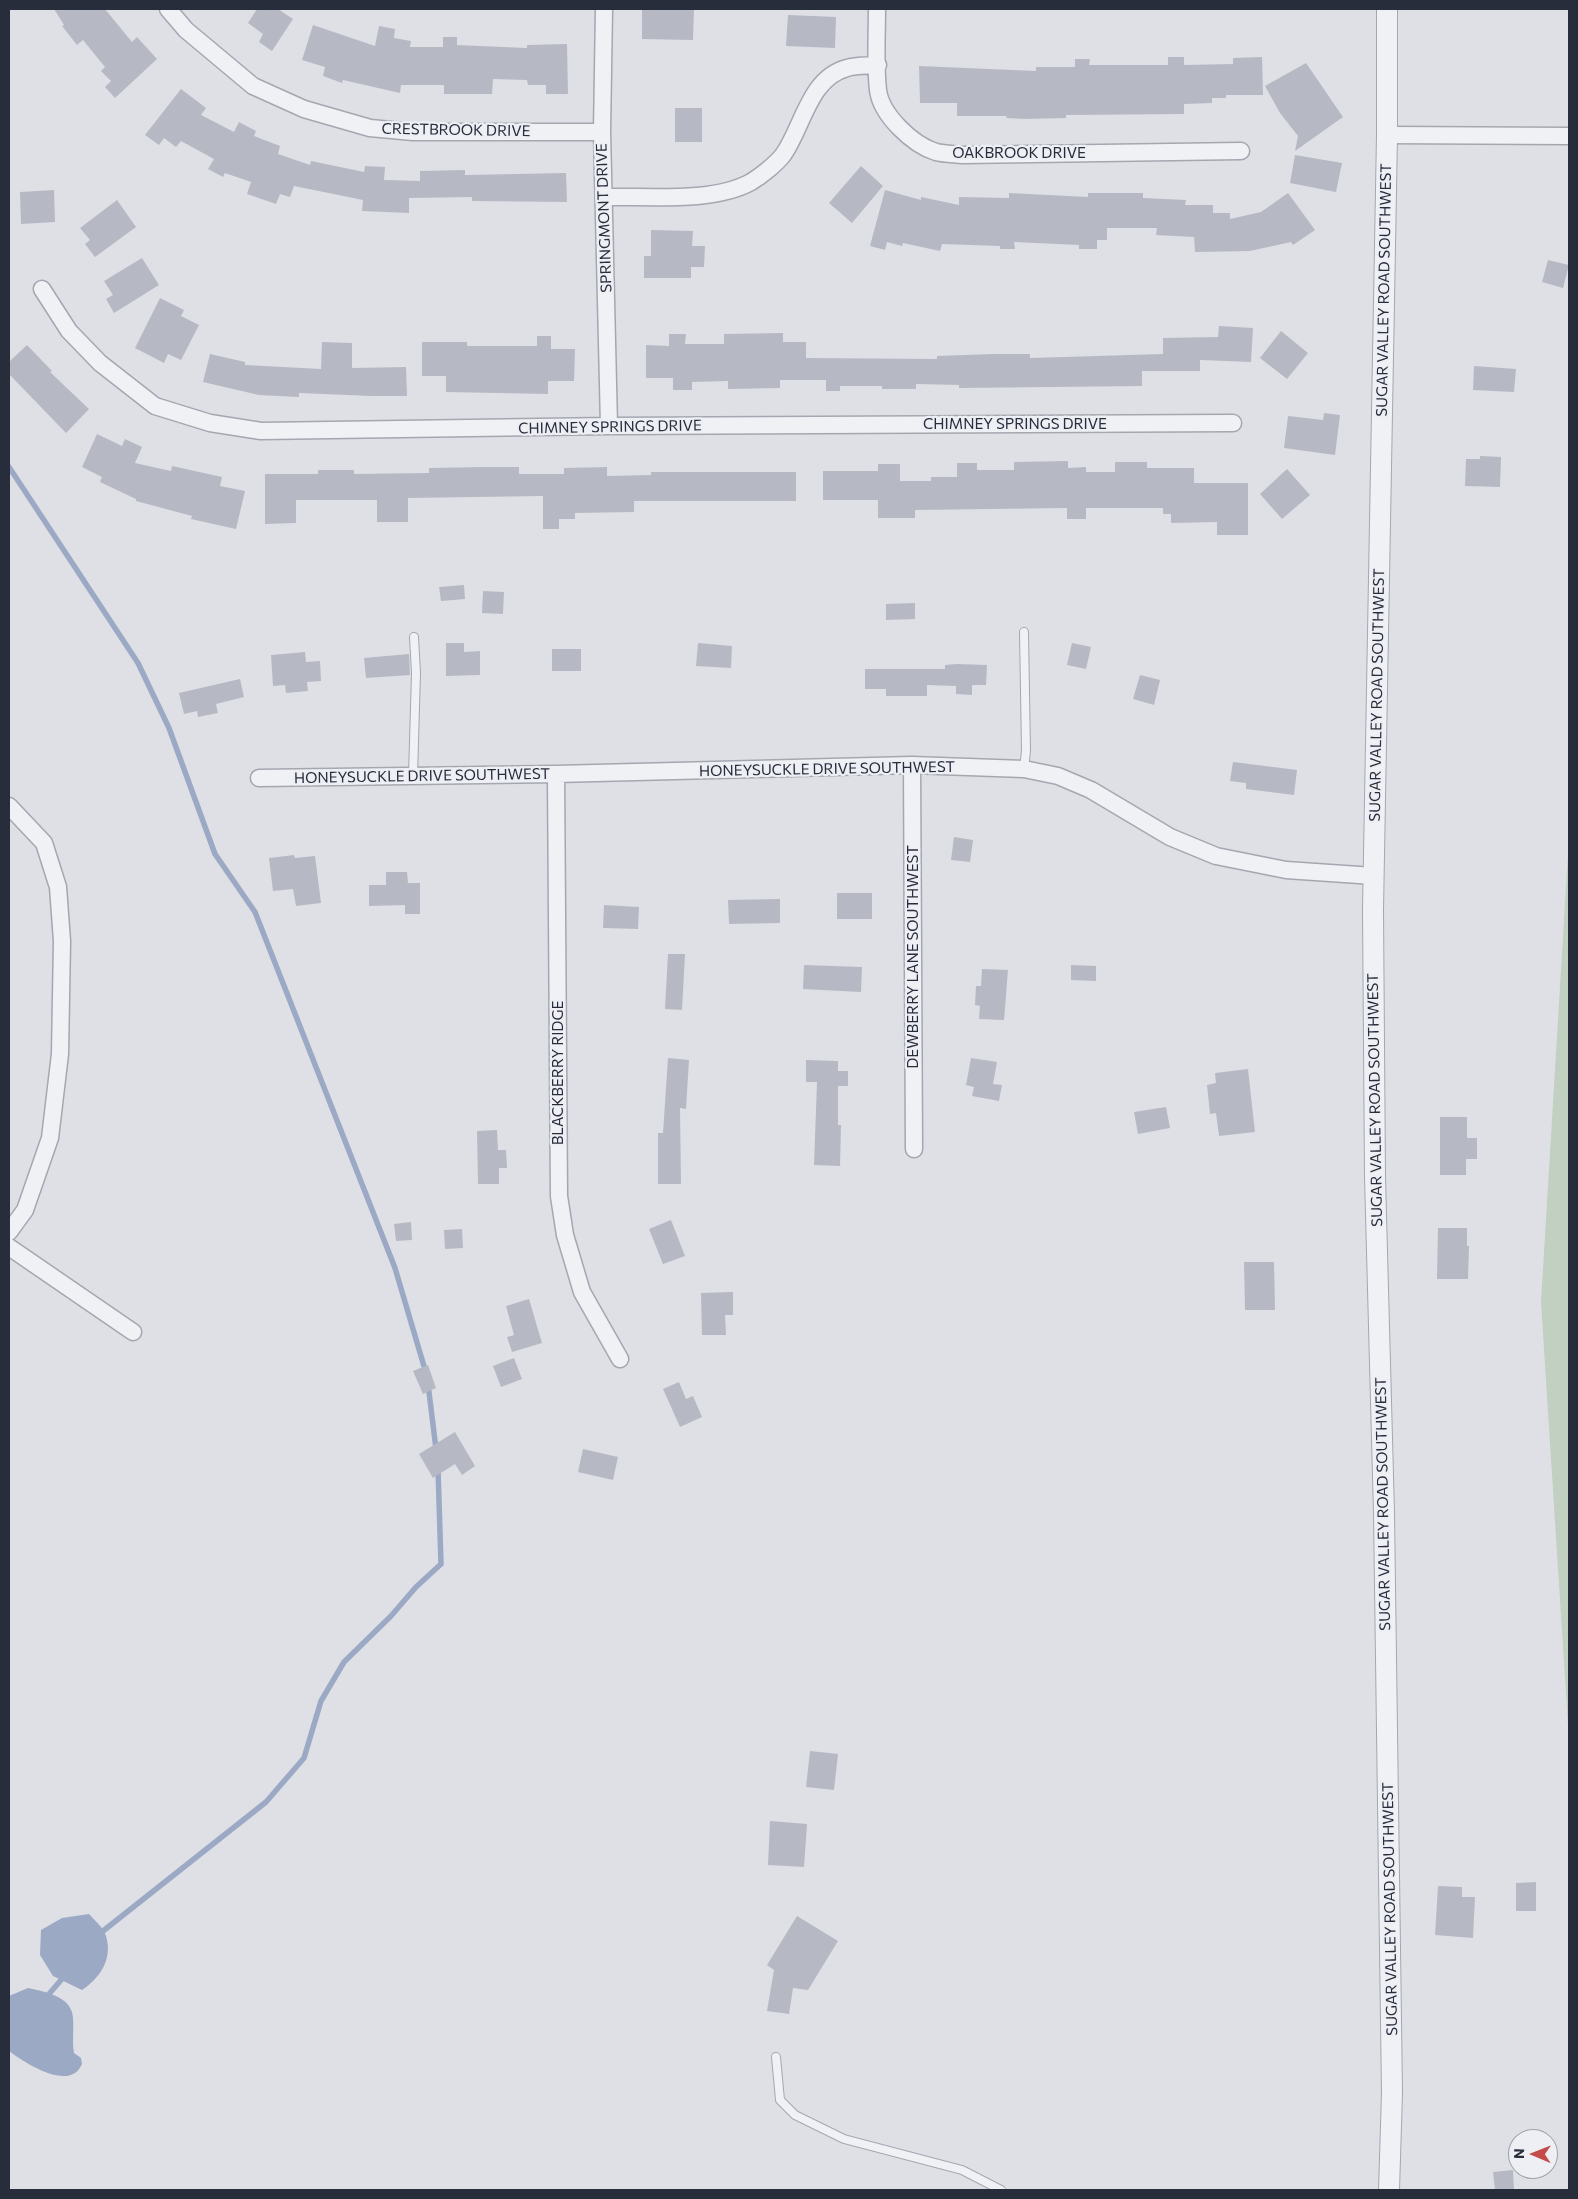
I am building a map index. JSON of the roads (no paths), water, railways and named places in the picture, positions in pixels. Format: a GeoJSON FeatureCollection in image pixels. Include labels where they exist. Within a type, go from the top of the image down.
{"type":"FeatureCollection","features":[{"type":"Feature","properties":{"kind":"street","name":"CRESTBROOK DRIVE"},"geometry":{"type":"LineString","coordinates":[[168,9],[186,30],[253,86],[304,109],[370,128],[413,132],[602,132]]}},
{"type":"Feature","properties":{"kind":"street","name":"SPRINGMONT DRIVE"},"geometry":{"type":"LineString","coordinates":[[604,9],[602,132],[609,426]]}},
{"type":"Feature","properties":{"kind":"street","name":"OAKBROOK DRIVE"},"geometry":{"type":"LineString","coordinates":[[877,9],[878,92],[888,113],[903,132],[916,142],[936,152],[963,155],[1241,151]]}},
{"type":"Feature","properties":{"kind":"street","name":"SUGAR VALLEY ROAD SOUTHWEST"},"geometry":{"type":"LineString","coordinates":[[1387,9],[1387,135],[1374,876],[1375,1177],[1384,1513],[1392,2093],[1389,2190]]}},
{"type":"Feature","properties":{"kind":"street"},"geometry":{"type":"LineString","coordinates":[[604,197],[702,195],[726,192],[752,181],[782,156],[820,86],[847,68],[878,65]]}},
{"type":"Feature","properties":{"kind":"street"},"geometry":{"type":"LineString","coordinates":[[1387,135],[1569,136]]}},
{"type":"Feature","properties":{"kind":"street","name":"CHIMNEY SPRINGS DRIVE"},"geometry":{"type":"LineString","coordinates":[[42,288],[69,331],[100,363],[155,406],[210,423],[261,431],[609,426],[1233,423]]}},
{"type":"Feature","properties":{"kind":"street","name":"HONEYSUCKLE DRIVE SOUTHWEST"},"geometry":{"type":"LineString","coordinates":[[259,778],[556,774],[912,765],[1024,769],[1058,776],[1091,790],[1170,837],[1216,856],[1286,870],[1374,876]]}},
{"type":"Feature","properties":{"kind":"street","name":"DEWBERRY LANE SOUTHWEST"},"geometry":{"type":"LineString","coordinates":[[912,765],[914,1149]]}},
{"type":"Feature","properties":{"kind":"street","name":"BLACKBERRY RIDGE"},"geometry":{"type":"LineString","coordinates":[[556,774],[559,1196],[565,1236],[582,1292],[620,1359]]}},
{"type":"Feature","properties":{"kind":"street"},"geometry":{"type":"LineString","coordinates":[[9,806],[44,843],[58,888],[62,942],[60,1054],[50,1138],[25,1210],[9,1232]]}},
{"type":"Feature","properties":{"kind":"street"},"geometry":{"type":"LineString","coordinates":[[9,1247],[132,1332]]}},
{"type":"Feature","properties":{"kind":"lane"},"geometry":{"type":"LineString","coordinates":[[1024,632],[1026,751],[1024,769]]}},
{"type":"Feature","properties":{"kind":"lane"},"geometry":{"type":"LineString","coordinates":[[413,776],[416,673],[414,637]]}},
{"type":"Feature","properties":{"kind":"lane"},"geometry":{"type":"LineString","coordinates":[[776,2056],[780,2100],[795,2115],[844,2139],[962,2170],[1001,2190]]}},
{"type":"Feature","properties":{"kind":"water"},"geometry":{"type":"Polygon","coordinates":[[[89,1914],[105,1933],[108,1952],[99,1974],[82,1990],[53,1976],[40,1955],[41,1930],[62,1918],[89,1914]]]}},
{"type":"Feature","properties":{"kind":"water"},"geometry":{"type":"Polygon","coordinates":[[[28,1988],[56,1996],[68,2005],[73,2018],[74,2053],[81,2058],[82,2064],[76,2072],[68,2076],[58,2076],[36,2068],[9,2051],[9,1996],[28,1988]]]}},
{"type":"Feature","properties":{"kind":"waterway"},"geometry":{"type":"LineString","coordinates":[[9,467],[138,663],[169,728],[215,854],[255,912],[395,1268],[426,1373]]}},
{"type":"Feature","properties":{"kind":"waterway"},"geometry":{"type":"LineString","coordinates":[[428,1384],[436,1449]]}},
{"type":"Feature","properties":{"kind":"waterway"},"geometry":{"type":"LineString","coordinates":[[103,1931],[266,1802],[304,1758],[321,1701],[344,1662],[391,1616],[416,1587],[441,1564],[438,1469]]}},
{"type":"Feature","properties":{"kind":"waterway"},"geometry":{"type":"LineString","coordinates":[[49,1994],[61,1980]]}}]}
